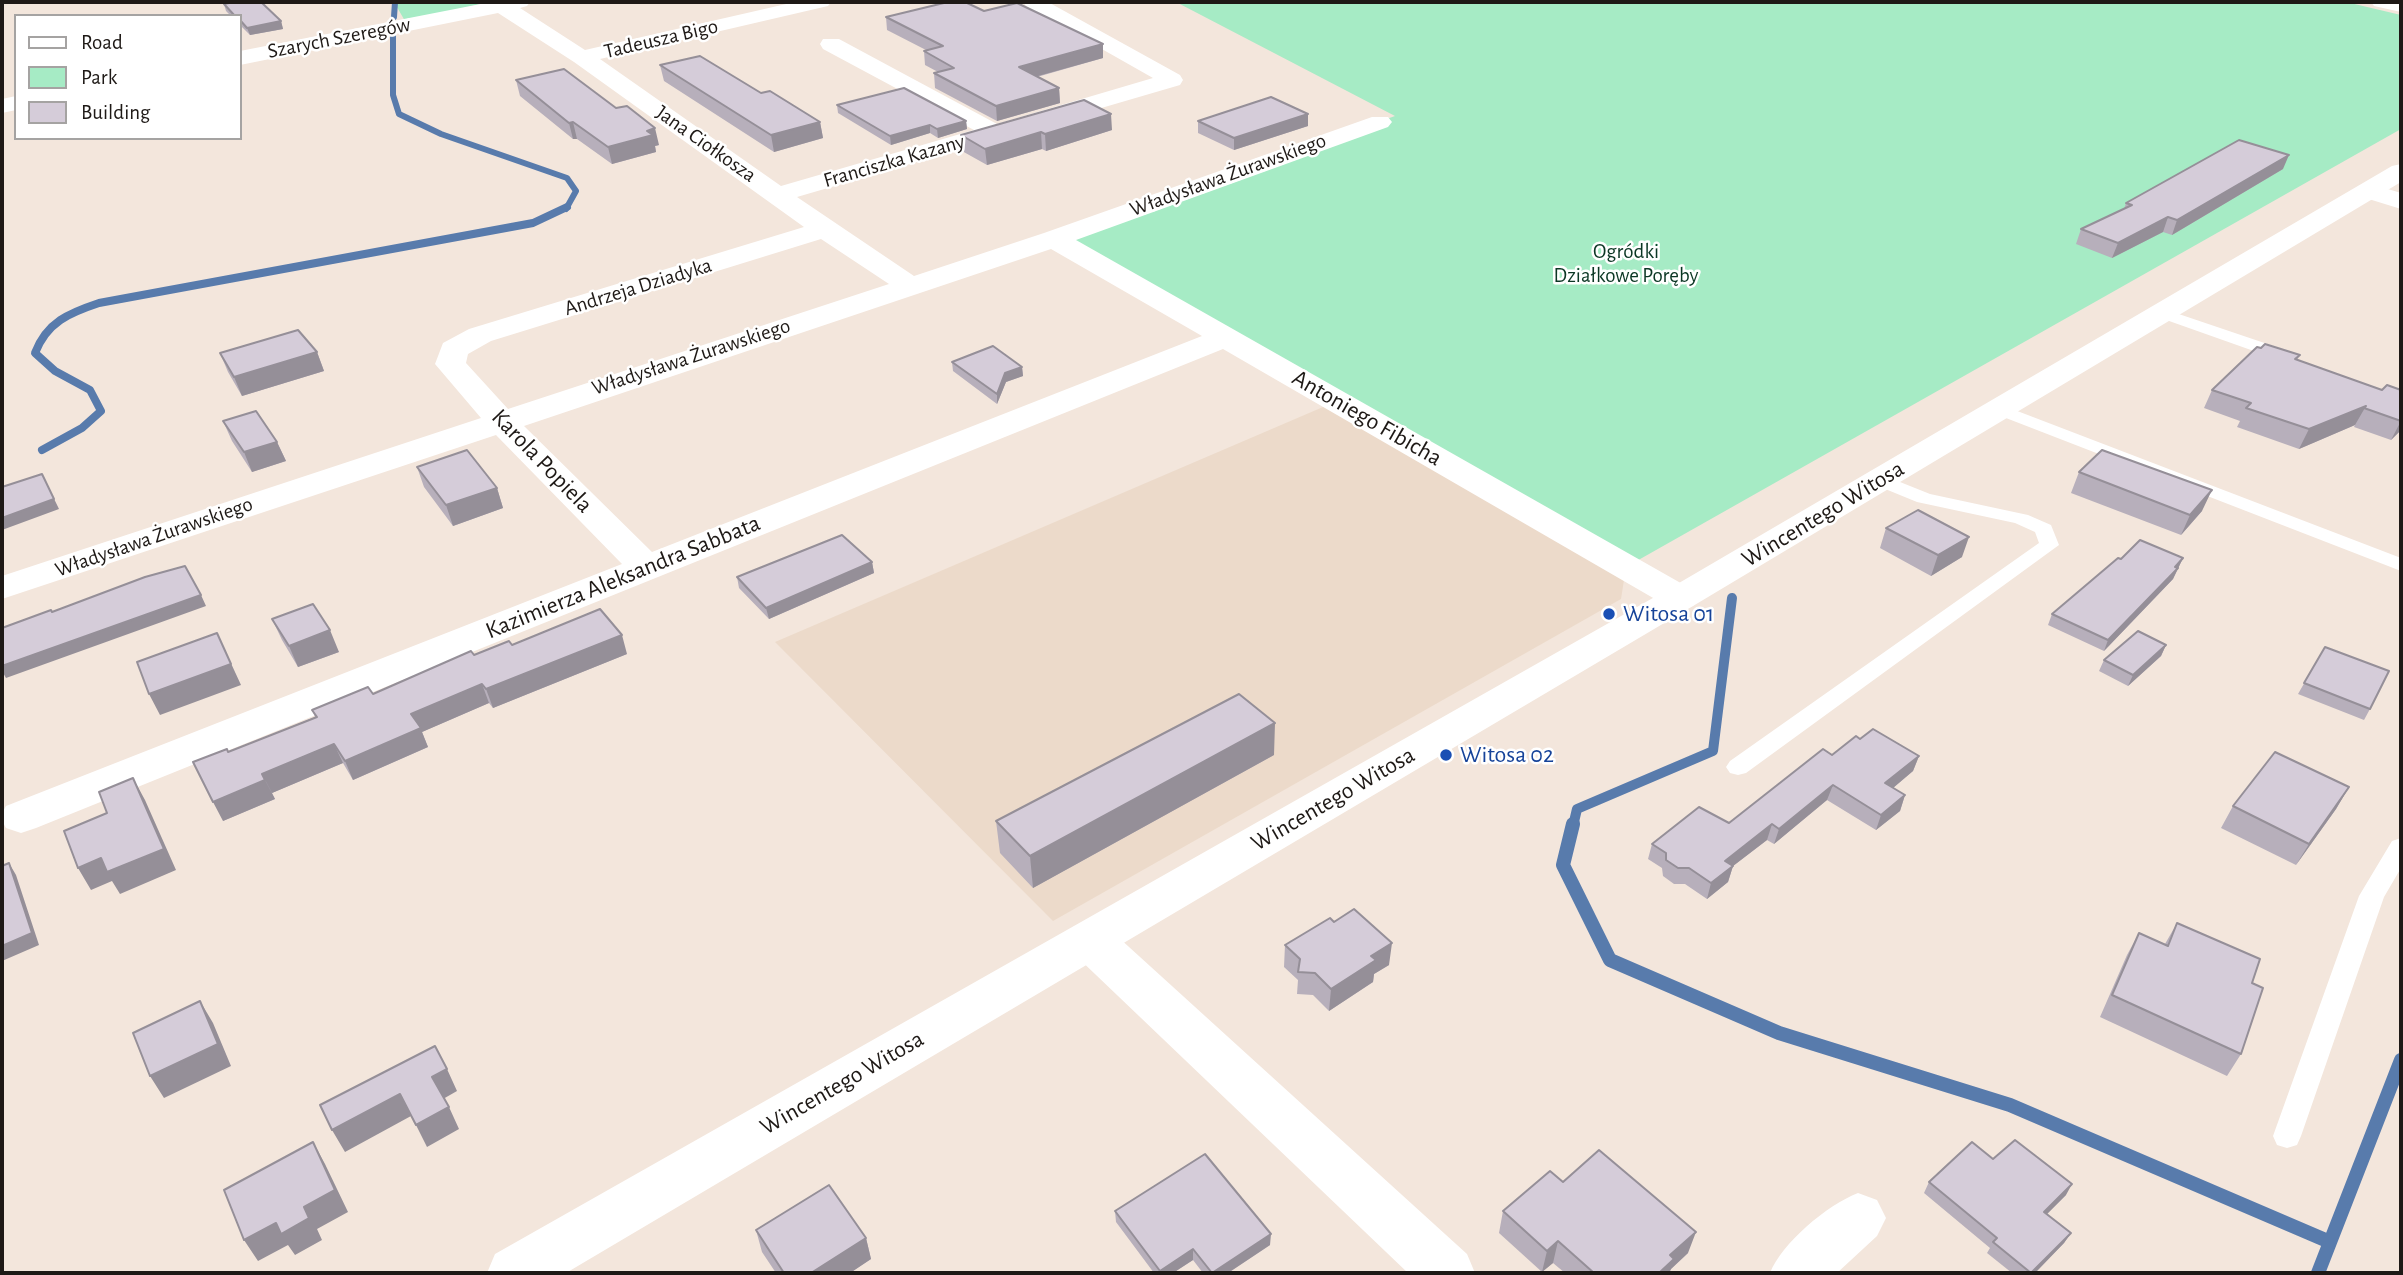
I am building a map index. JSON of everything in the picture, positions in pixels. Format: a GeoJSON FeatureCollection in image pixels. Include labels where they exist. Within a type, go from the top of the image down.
{"type":"FeatureCollection","features":[{"type":"Feature","properties":{"kind":"street","name":"Tadeusza Bigo"},"geometry":{"type":"LineString","coordinates":[[582,57],[821,2]]}},
{"type":"Feature","properties":{"kind":"street","name":"Franciszka Kazany"},"geometry":{"type":"LineString","coordinates":[[778,195],[1172,79],[1033,2]]}},
{"type":"Feature","properties":{"kind":"street"},"geometry":{"type":"LineString","coordinates":[[2381,2],[2401,6]]}},
{"type":"Feature","properties":{"kind":"street","name":"Jana Ciołkosza"},"geometry":{"type":"LineString","coordinates":[[511,4],[825,229],[909,285]]}},
{"type":"Feature","properties":{"kind":"street","name":"Szarych Szeregów"},"geometry":{"type":"LineString","coordinates":[[242,58],[511,4]]}},
{"type":"Feature","properties":{"kind":"street"},"geometry":{"type":"LineString","coordinates":[[831,44],[995,132]]}},
{"type":"Feature","properties":{"kind":"street","name":"Władysława Żurawskiego"},"geometry":{"type":"LineString","coordinates":[[2,588],[1054,239],[1380,122]]}},
{"type":"Feature","properties":{"kind":"street","name":"Wincentego Witosa"},"geometry":{"type":"LineString","coordinates":[[515,1273],[1681,598],[2161,313],[2390,188]]}},
{"type":"Feature","properties":{"kind":"street","name":"Andrzeja Dziadyka"},"geometry":{"type":"LineString","coordinates":[[454,349],[480,335],[825,229]]}},
{"type":"Feature","properties":{"kind":"street","name":"Antoniego Fibicha"},"geometry":{"type":"LineString","coordinates":[[1054,239],[1681,598]]}},
{"type":"Feature","properties":{"kind":"street","name":"Kazimierza Aleksandra Sabbata"},"geometry":{"type":"LineString","coordinates":[[21,817],[1226,337]]}},
{"type":"Feature","properties":{"kind":"street","name":"Karola Popiela"},"geometry":{"type":"LineString","coordinates":[[454,349],[450,364],[501,421],[646,567]]}},
{"type":"Feature","properties":{"kind":"street"},"geometry":{"type":"LineString","coordinates":[[1090,940],[1447,1273]]}},
{"type":"Feature","properties":{"kind":"street"},"geometry":{"type":"LineString","coordinates":[[1798,1273],[1858,1218]]}},
{"type":"Feature","properties":{"kind":"lane"},"geometry":{"type":"LineString","coordinates":[[2161,313],[2300,362]]}},
{"type":"Feature","properties":{"kind":"lane"},"geometry":{"type":"LineString","coordinates":[[1999,409],[2401,565]]}},
{"type":"Feature","properties":{"kind":"lane"},"geometry":{"type":"LineString","coordinates":[[1738,767],[2049,545],[2044,529],[2021,519],[1924,498],[1880,480]]}},
{"type":"Feature","properties":{"kind":"lane"},"geometry":{"type":"LineString","coordinates":[[2287,1136],[2372,896],[2401,847]]}},
{"type":"Feature","properties":{"kind":"shaded area"},"geometry":{"type":"Polygon","coordinates":[[[1337,401],[1626,567],[1621,599],[1053,921],[775,642],[1337,401]]]}},
{"type":"Feature","properties":{"kind":"green space"},"geometry":{"type":"Polygon","coordinates":[[[394,2],[490,2],[405,21],[394,2]]]}},
{"type":"Feature","properties":{"kind":"green space","name":"Ogródki Działkowe Poręby"},"geometry":{"type":"Polygon","coordinates":[[[1176,2],[2346,2],[2401,15],[2401,129],[1626,567],[1054,239],[1395,116],[1176,2]]]}},
{"type":"Feature","properties":{"kind":"building"},"geometry":{"type":"Polygon","coordinates":[[[261,2],[281,21],[247,28],[242,22],[242,14],[233,14],[224,4],[261,2]]]}},
{"type":"Feature","properties":{"kind":"building"},"geometry":{"type":"Polygon","coordinates":[[[948,2],[965,2],[984,11],[1017,3],[1103,44],[1019,67],[1059,88],[996,106],[934,73],[954,68],[924,51],[943,46],[886,17],[948,2]]]}},
{"type":"Feature","properties":{"kind":"building"},"geometry":{"type":"Polygon","coordinates":[[[700,56],[761,93],[770,91],[820,122],[771,135],[660,65],[700,56]]]}},
{"type":"Feature","properties":{"kind":"building"},"geometry":{"type":"Polygon","coordinates":[[[564,69],[616,108],[627,106],[655,128],[647,131],[653,135],[608,147],[573,122],[569,123],[516,80],[564,69]]]}},
{"type":"Feature","properties":{"kind":"building"},"geometry":{"type":"Polygon","coordinates":[[[904,88],[966,121],[937,129],[930,125],[890,136],[837,105],[904,88]]]}},
{"type":"Feature","properties":{"kind":"building"},"geometry":{"type":"Polygon","coordinates":[[[1271,97],[1308,114],[1234,138],[1198,121],[1271,97]]]}},
{"type":"Feature","properties":{"kind":"building"},"geometry":{"type":"Polygon","coordinates":[[[1084,100],[1111,114],[985,149],[961,135],[1084,100]]]}},
{"type":"Feature","properties":{"kind":"building"},"geometry":{"type":"Polygon","coordinates":[[[2239,140],[2289,155],[2177,220],[2168,217],[2118,243],[2081,229],[2132,205],[2126,203],[2239,140]]]}},
{"type":"Feature","properties":{"kind":"building"},"geometry":{"type":"Polygon","coordinates":[[[298,330],[317,352],[234,377],[220,353],[298,330]]]}},
{"type":"Feature","properties":{"kind":"building"},"geometry":{"type":"Polygon","coordinates":[[[2265,344],[2300,355],[2295,359],[2382,390],[2387,385],[2401,390],[2401,421],[2364,408],[2366,406],[2309,429],[2246,408],[2251,403],[2212,390],[2257,347],[2261,348],[2265,344]]]}},
{"type":"Feature","properties":{"kind":"building"},"geometry":{"type":"Polygon","coordinates":[[[993,346],[1022,367],[1005,373],[997,394],[952,362],[993,346]]]}},
{"type":"Feature","properties":{"kind":"building"},"geometry":{"type":"Polygon","coordinates":[[[256,411],[277,442],[244,452],[223,421],[256,411]]]}},
{"type":"Feature","properties":{"kind":"building"},"geometry":{"type":"Polygon","coordinates":[[[467,450],[497,488],[446,505],[417,467],[467,450]]]}},
{"type":"Feature","properties":{"kind":"building"},"geometry":{"type":"Polygon","coordinates":[[[2102,450],[2212,490],[2190,515],[2079,472],[2102,450]]]}},
{"type":"Feature","properties":{"kind":"building"},"geometry":{"type":"Polygon","coordinates":[[[42,474],[54,499],[2,518],[2,487],[42,474]]]}},
{"type":"Feature","properties":{"kind":"building"},"geometry":{"type":"Polygon","coordinates":[[[1918,510],[1969,537],[1938,555],[1886,528],[1918,510]]]}},
{"type":"Feature","properties":{"kind":"building"},"geometry":{"type":"Polygon","coordinates":[[[842,535],[872,562],[766,608],[737,577],[842,535]]]}},
{"type":"Feature","properties":{"kind":"building"},"geometry":{"type":"Polygon","coordinates":[[[2140,540],[2183,558],[2175,567],[2178,568],[2108,640],[2052,614],[2118,558],[2121,559],[2140,540]]]}},
{"type":"Feature","properties":{"kind":"building"},"geometry":{"type":"Polygon","coordinates":[[[185,566],[201,595],[2,666],[2,628],[145,577],[185,566]]]}},
{"type":"Feature","properties":{"kind":"building"},"geometry":{"type":"Polygon","coordinates":[[[313,604],[330,630],[289,646],[272,619],[313,604]]]}},
{"type":"Feature","properties":{"kind":"building"},"geometry":{"type":"Polygon","coordinates":[[[600,609],[622,635],[486,689],[482,684],[411,714],[421,728],[345,761],[334,744],[262,774],[265,780],[213,802],[193,762],[227,749],[228,752],[317,717],[312,710],[368,687],[373,694],[471,651],[474,655],[509,641],[512,645],[600,609]]]}},
{"type":"Feature","properties":{"kind":"building"},"geometry":{"type":"Polygon","coordinates":[[[2138,631],[2166,645],[2133,675],[2104,660],[2138,631]]]}},
{"type":"Feature","properties":{"kind":"building"},"geometry":{"type":"Polygon","coordinates":[[[217,633],[231,664],[149,694],[137,662],[217,633]]]}},
{"type":"Feature","properties":{"kind":"building"},"geometry":{"type":"Polygon","coordinates":[[[2325,647],[2389,671],[2370,709],[2304,683],[2325,647]]]}},
{"type":"Feature","properties":{"kind":"building"},"geometry":{"type":"Polygon","coordinates":[[[1239,694],[1275,723],[1030,856],[996,821],[1239,694]]]}},
{"type":"Feature","properties":{"kind":"building"},"geometry":{"type":"Polygon","coordinates":[[[1873,729],[1919,756],[1885,783],[1905,795],[1881,815],[1833,785],[1779,829],[1772,824],[1725,861],[1733,866],[1711,883],[1689,868],[1678,868],[1666,860],[1666,853],[1652,844],[1699,807],[1729,823],[1823,749],[1832,755],[1856,736],[1860,739],[1873,729]]]}},
{"type":"Feature","properties":{"kind":"building"},"geometry":{"type":"Polygon","coordinates":[[[2275,752],[2349,787],[2309,844],[2233,806],[2275,752]]]}},
{"type":"Feature","properties":{"kind":"building"},"geometry":{"type":"Polygon","coordinates":[[[133,778],[164,849],[107,872],[101,858],[78,868],[64,831],[107,813],[99,792],[133,778]]]}},
{"type":"Feature","properties":{"kind":"building"},"geometry":{"type":"Polygon","coordinates":[[[9,863],[32,933],[2,946],[2,866],[9,863]]]}},
{"type":"Feature","properties":{"kind":"building"},"geometry":{"type":"Polygon","coordinates":[[[1354,909],[1392,943],[1371,956],[1376,960],[1331,989],[1315,973],[1298,972],[1300,959],[1285,945],[1330,918],[1334,922],[1354,909]]]}},
{"type":"Feature","properties":{"kind":"building"},"geometry":{"type":"Polygon","coordinates":[[[2177,923],[2260,959],[2252,983],[2263,988],[2241,1054],[2112,995],[2139,933],[2168,946],[2177,923]]]}},
{"type":"Feature","properties":{"kind":"building"},"geometry":{"type":"Polygon","coordinates":[[[200,1001],[218,1044],[150,1076],[133,1033],[200,1001]]]}},
{"type":"Feature","properties":{"kind":"building"},"geometry":{"type":"Polygon","coordinates":[[[435,1046],[447,1069],[432,1077],[449,1107],[416,1125],[400,1094],[332,1130],[320,1105],[435,1046]]]}},
{"type":"Feature","properties":{"kind":"building"},"geometry":{"type":"Polygon","coordinates":[[[2015,1140],[2072,1184],[2044,1212],[2071,1233],[2031,1273],[1993,1242],[1997,1238],[1929,1182],[1972,1142],[1993,1159],[2015,1140]]]}},
{"type":"Feature","properties":{"kind":"building"},"geometry":{"type":"Polygon","coordinates":[[[313,1142],[335,1190],[304,1207],[309,1218],[281,1234],[276,1223],[244,1240],[224,1190],[313,1142]]]}},
{"type":"Feature","properties":{"kind":"building"},"geometry":{"type":"Polygon","coordinates":[[[1599,1150],[1696,1232],[1670,1255],[1674,1259],[1659,1273],[1594,1273],[1558,1241],[1547,1251],[1503,1211],[1550,1171],[1563,1182],[1599,1150]]]}},
{"type":"Feature","properties":{"kind":"building"},"geometry":{"type":"Polygon","coordinates":[[[1205,1154],[1271,1234],[1212,1273],[1193,1249],[1160,1271],[1115,1211],[1205,1154]]]}},
{"type":"Feature","properties":{"kind":"building"},"geometry":{"type":"Polygon","coordinates":[[[829,1185],[866,1238],[811,1273],[784,1273],[756,1230],[829,1185]]]}},
{"type":"Feature","properties":{"kind":"waterway"},"geometry":{"type":"LineString","coordinates":[[394,17],[395,2]]}},
{"type":"Feature","properties":{"kind":"waterway"},"geometry":{"type":"LineString","coordinates":[[393,35],[393,95],[399,114],[441,134],[567,178],[576,191],[566,209]]}},
{"type":"Feature","properties":{"kind":"waterway"},"geometry":{"type":"LineString","coordinates":[[42,450],[82,428],[101,411],[90,390],[55,371],[35,353],[53,326],[78,311],[99,303],[533,223],[567,207]]}},
{"type":"Feature","properties":{"kind":"waterway"},"geometry":{"type":"LineString","coordinates":[[1573,826],[1577,809],[1713,751],[1732,598]]}},
{"type":"Feature","properties":{"kind":"waterway"},"geometry":{"type":"LineString","coordinates":[[1573,824],[1563,865],[1610,960],[1779,1033],[2010,1105],[2330,1242]]}},
{"type":"Feature","properties":{"kind":"waterway"},"geometry":{"type":"LineString","coordinates":[[2318,1273],[2401,1060]]}},
{"type":"Feature","properties":{"kind":"place","name":"Witosa 01"},"geometry":{"type":"Point","coordinates":[1609,614]}},
{"type":"Feature","properties":{"kind":"place","name":"Witosa 02"},"geometry":{"type":"Point","coordinates":[1446,755]}}]}
